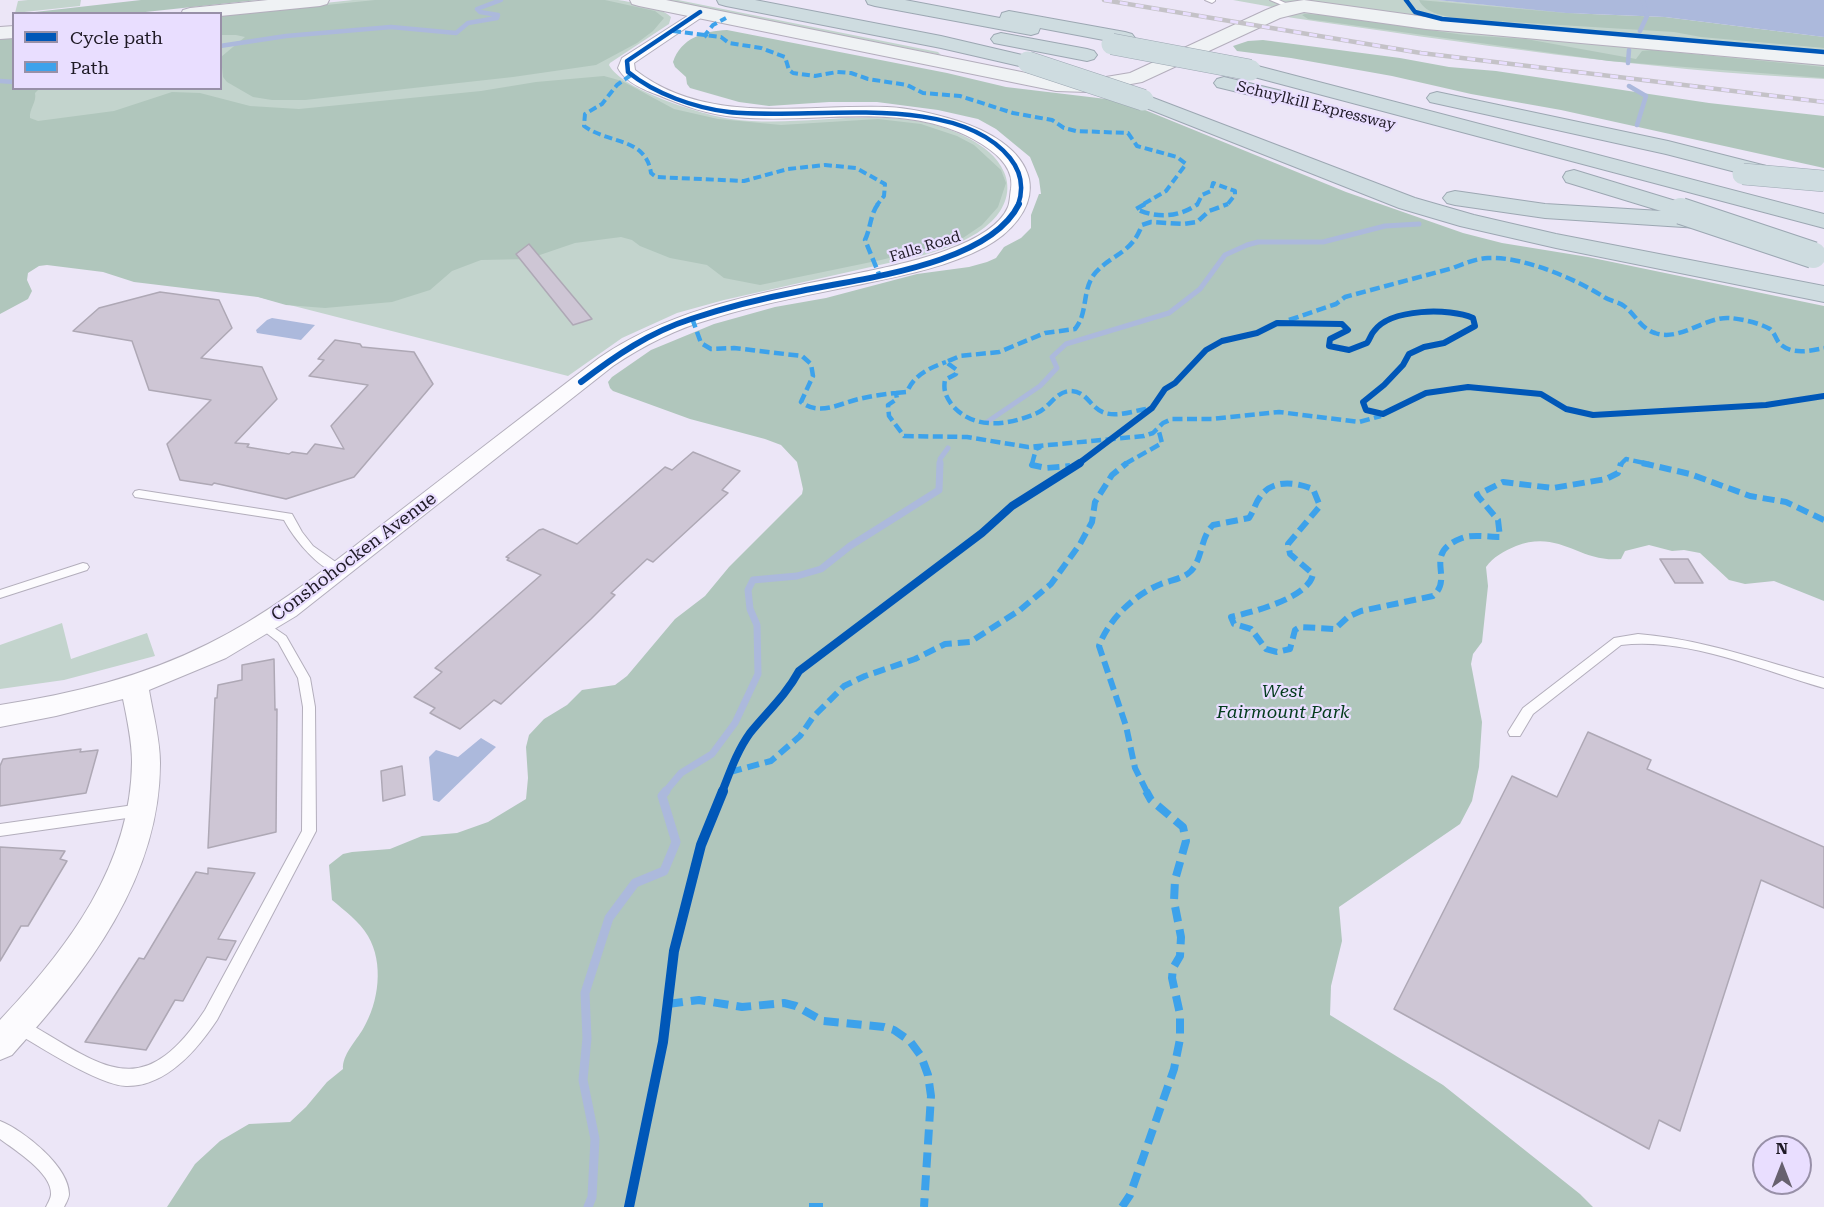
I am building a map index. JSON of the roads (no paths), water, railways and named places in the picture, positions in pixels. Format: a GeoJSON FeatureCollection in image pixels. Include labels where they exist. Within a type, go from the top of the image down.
{"type":"FeatureCollection","features":[{"type":"Feature","properties":{"kind":"highway"},"geometry":{"type":"LineString","coordinates":[[726,0],[951,44],[1028,62]]}},
{"type":"Feature","properties":{"kind":"highway","name":"Schuylkill Expressway"},"geometry":{"type":"LineString","coordinates":[[796,0],[1087,55],[1326,107],[1445,139],[1681,211],[1819,257]]}},
{"type":"Feature","properties":{"kind":"highway"},"geometry":{"type":"LineString","coordinates":[[875,0],[1119,41]]}},
{"type":"Feature","properties":{"kind":"highway"},"geometry":{"type":"LineString","coordinates":[[915,0],[1257,67],[1599,150],[1673,165],[1824,181]]}},
{"type":"Feature","properties":{"kind":"highway"},"geometry":{"type":"LineString","coordinates":[[916,23],[1143,100],[1407,203],[1468,221],[1556,242],[1824,294]]}},
{"type":"Feature","properties":{"kind":"highway"},"geometry":{"type":"LineString","coordinates":[[1257,67],[1821,223]]}},
{"type":"Feature","properties":{"kind":"highway","name":"Schuylkill Expressway"},"geometry":{"type":"LineString","coordinates":[[1257,67],[1609,134],[1824,188]]}},
{"type":"Feature","properties":{"kind":"highway"},"geometry":{"type":"LineString","coordinates":[[1292,157],[1404,187],[1506,207],[1821,223]]}},
{"type":"Feature","properties":{"kind":"main road"},"geometry":{"type":"LineString","coordinates":[[209,12],[320,0]]}},
{"type":"Feature","properties":{"kind":"main road"},"geometry":{"type":"LineString","coordinates":[[639,0],[1056,85],[1088,86],[1145,75],[1282,4],[1320,8],[1391,6],[1447,25],[1824,59]]}},
{"type":"Feature","properties":{"kind":"street","name":"Falls Road"},"geometry":{"type":"LineString","coordinates":[[581,382],[636,341],[692,318],[949,256],[982,241],[999,230],[1012,216],[1020,199],[1020,175],[1011,160],[987,140],[952,124],[924,117],[878,111],[776,116],[723,111],[694,105],[670,96],[628,72],[627,61],[700,12]]}},
{"type":"Feature","properties":{"kind":"street","name":"Conshohocken Avenue"},"geometry":{"type":"LineString","coordinates":[[0,716],[74,703],[134,686],[198,660],[264,625],[341,570],[581,382]]}},
{"type":"Feature","properties":{"kind":"street"},"geometry":{"type":"LineString","coordinates":[[9,1035],[54,984],[95,924],[119,878],[142,810],[146,762],[134,686]]}},
{"type":"Feature","properties":{"kind":"lane"},"geometry":{"type":"LineString","coordinates":[[139,494],[288,517],[300,540],[309,551],[341,570]]}},
{"type":"Feature","properties":{"kind":"lane"},"geometry":{"type":"LineString","coordinates":[[0,594],[83,567]]}},
{"type":"Feature","properties":{"kind":"lane"},"geometry":{"type":"LineString","coordinates":[[9,1035],[124,1078],[146,1075],[169,1062],[195,1040],[211,1016],[309,831],[309,707],[304,678],[282,639],[264,625]]}},
{"type":"Feature","properties":{"kind":"lane"},"geometry":{"type":"LineString","coordinates":[[1515,732],[1528,711],[1618,641],[1630,638],[1681,644],[1824,683]]}},
{"type":"Feature","properties":{"kind":"lane"},"geometry":{"type":"LineString","coordinates":[[0,830],[142,810]]}},
{"type":"Feature","properties":{"kind":"lane"},"geometry":{"type":"LineString","coordinates":[[0,1128],[49,1167],[58,1182],[60,1195],[55,1207]]}},
{"type":"Feature","properties":{"kind":"water"},"geometry":{"type":"Polygon","coordinates":[[[1437,0],[1824,0],[1824,37],[1665,17],[1566,13],[1437,0]]]}},
{"type":"Feature","properties":{"kind":"water"},"geometry":{"type":"Polygon","coordinates":[[[272,318],[315,325],[301,340],[257,333],[256,330],[272,318]]]}},
{"type":"Feature","properties":{"kind":"water"},"geometry":{"type":"Polygon","coordinates":[[[481,738],[496,747],[439,802],[433,800],[429,757],[436,750],[458,757],[481,738]]]}},
{"type":"Feature","properties":{"kind":"waterway"},"geometry":{"type":"LineString","coordinates":[[222,46],[286,36],[391,27],[456,33],[468,23],[497,18],[498,15],[480,12],[477,9],[501,0]]}},
{"type":"Feature","properties":{"kind":"waterway"},"geometry":{"type":"LineString","coordinates":[[1640,31],[1647,16],[1643,0]]}},
{"type":"Feature","properties":{"kind":"waterway"},"geometry":{"type":"LineString","coordinates":[[1628,63],[1629,50]]}},
{"type":"Feature","properties":{"kind":"waterway"},"geometry":{"type":"LineString","coordinates":[[0,81],[12,82]]}},
{"type":"Feature","properties":{"kind":"waterway"},"geometry":{"type":"LineString","coordinates":[[1629,86],[1646,96],[1637,125]]}},
{"type":"Feature","properties":{"kind":"waterway"},"geometry":{"type":"LineString","coordinates":[[987,422],[1040,386],[1057,368],[1052,357],[1066,344],[1169,313],[1200,289],[1225,255],[1258,242],[1323,242],[1385,226],[1419,224]]}},
{"type":"Feature","properties":{"kind":"waterway"},"geometry":{"type":"LineString","coordinates":[[940,463],[940,459],[948,448]]}},
{"type":"Feature","properties":{"kind":"waterway"},"geometry":{"type":"LineString","coordinates":[[665,792],[681,773],[712,754],[735,723],[758,674],[757,625],[750,609],[748,590],[753,580],[797,576],[821,569],[850,546],[939,490],[940,463]]}},
{"type":"Feature","properties":{"kind":"waterway"},"geometry":{"type":"LineString","coordinates":[[588,1207],[592,1197],[595,1139],[583,1080],[587,1038],[585,993],[609,918],[635,883],[664,871],[676,842],[662,796],[666,791]]}},
{"type":"Feature","properties":{"kind":"railway"},"geometry":{"type":"LineString","coordinates":[[1104,0],[1421,53],[1824,102]]}},
{"type":"Feature","properties":{"kind":"park label","name":"West Fairmount Park"},"geometry":{"type":"Point","coordinates":[1283,702]}}]}
